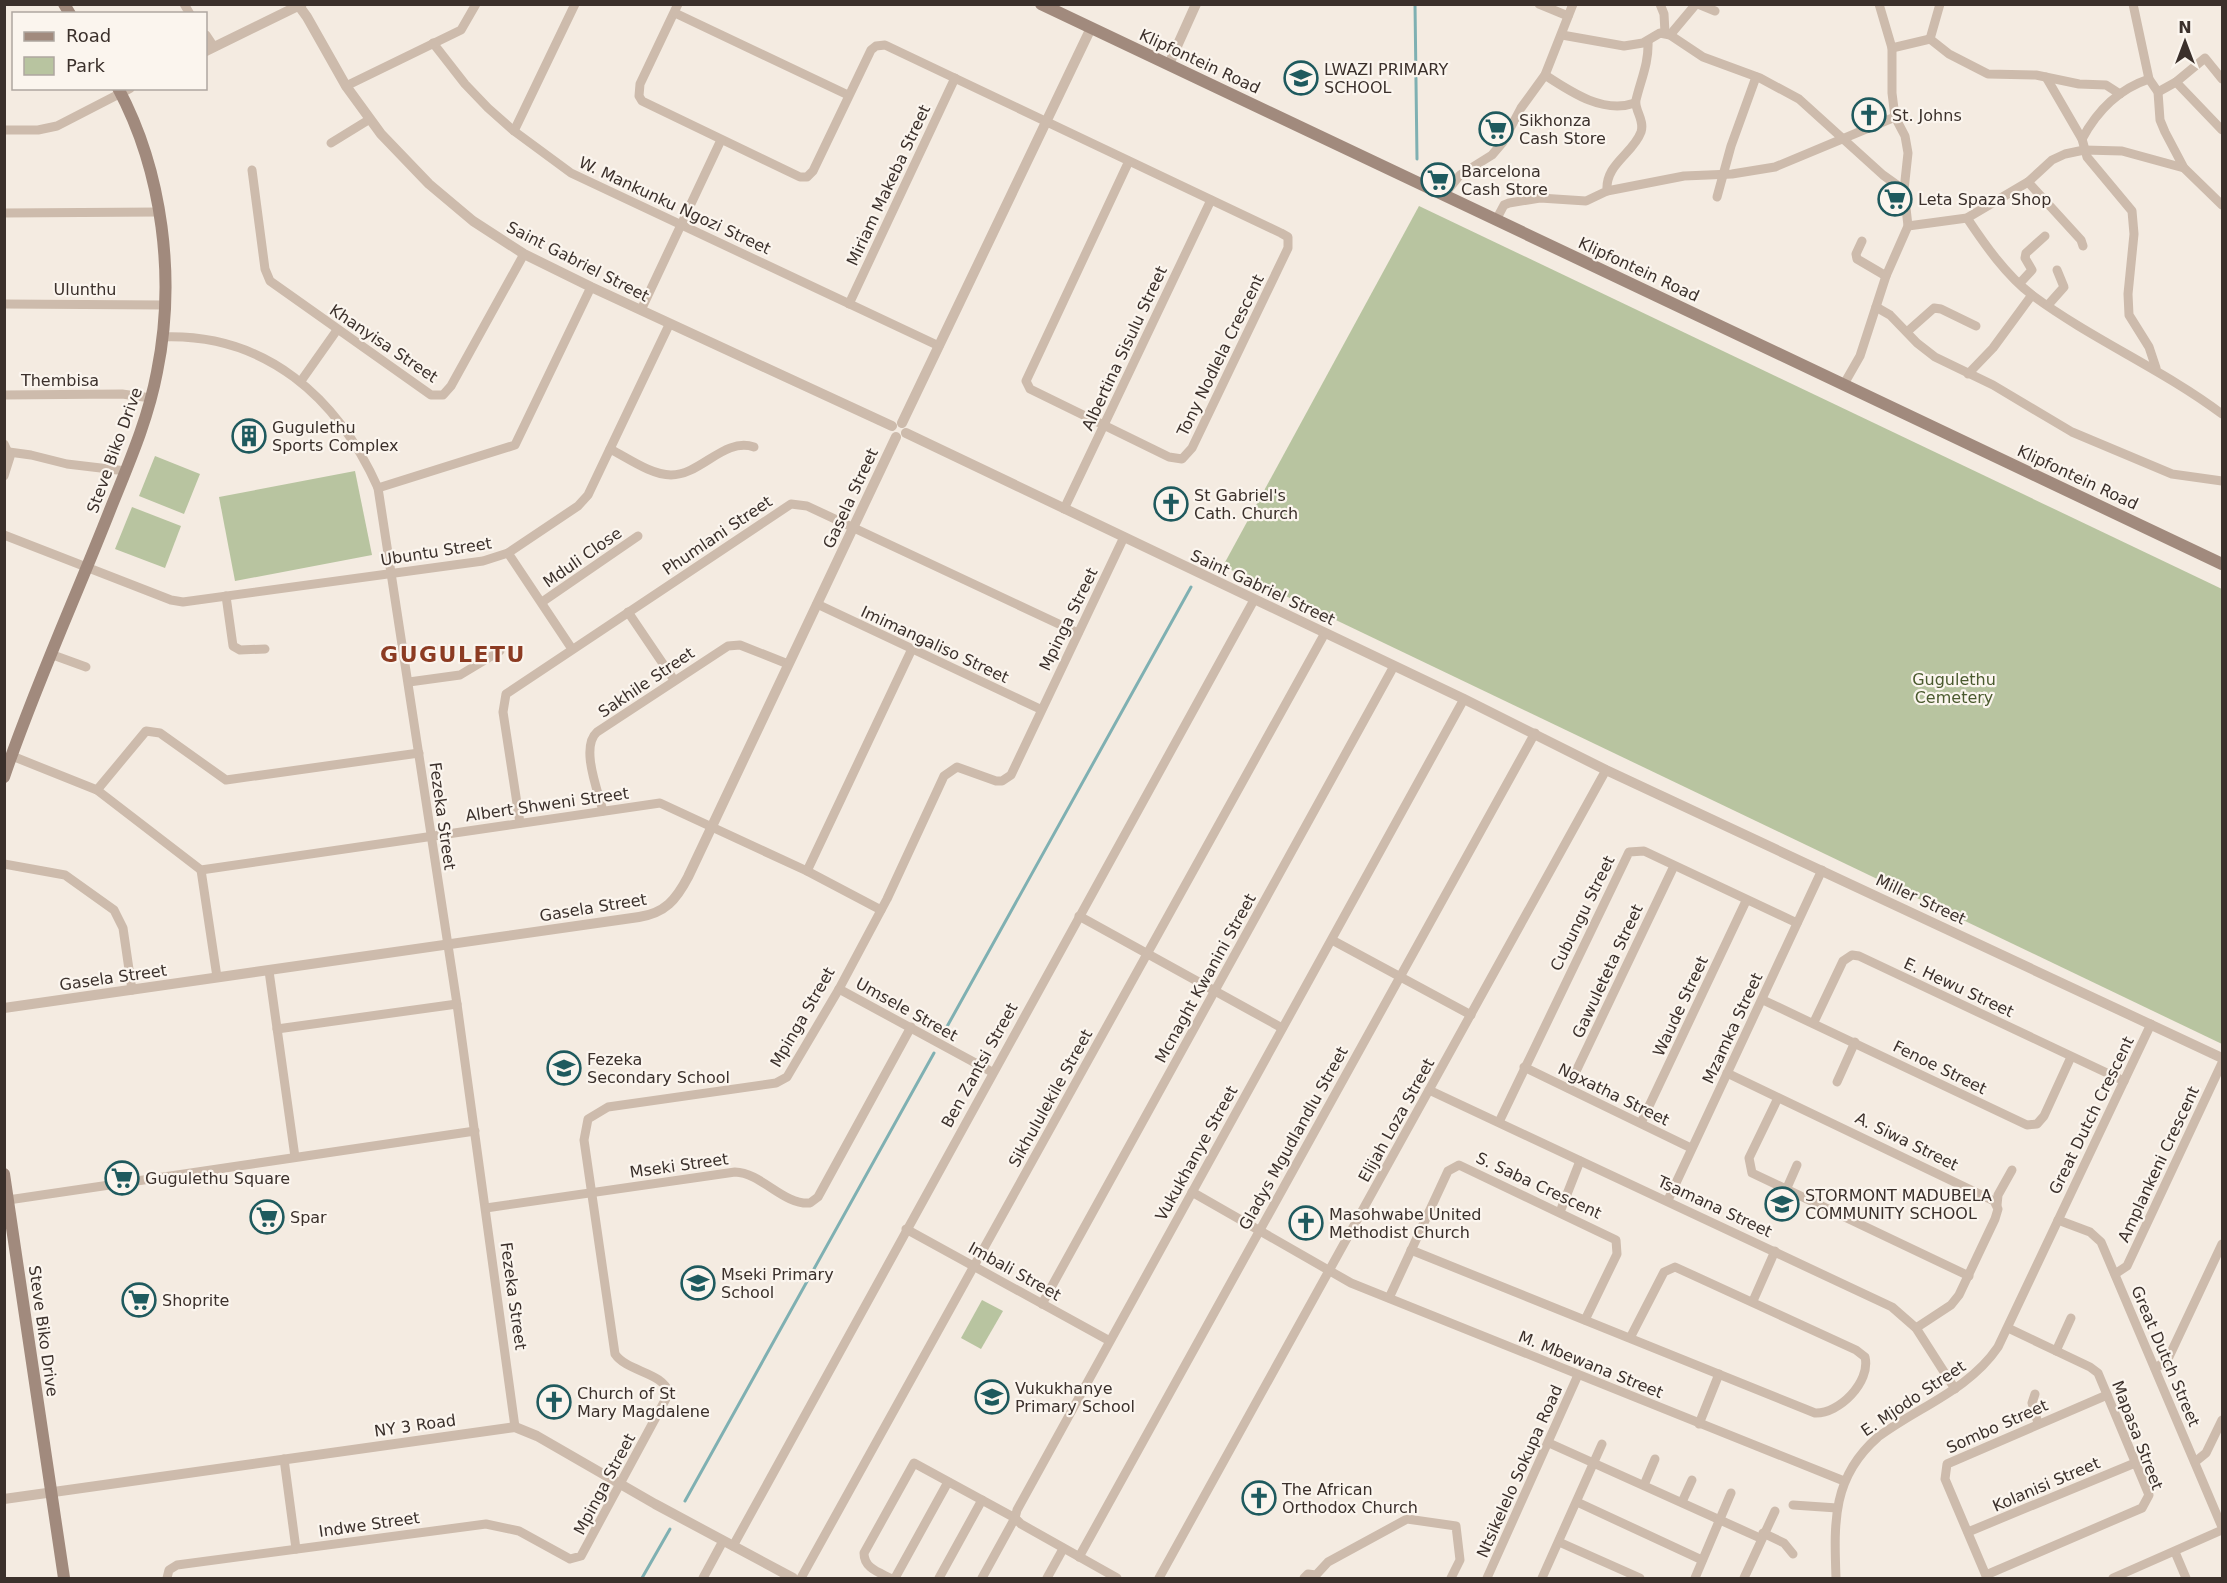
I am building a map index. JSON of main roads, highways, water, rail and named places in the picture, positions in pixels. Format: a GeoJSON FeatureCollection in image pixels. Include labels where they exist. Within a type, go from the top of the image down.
{"type":"FeatureCollection","features":[{"type":"Feature","properties":{"kind":"main road","name":"Klipfontein Road"},"geometry":{"type":"LineString","coordinates":[[1041,4],[2223,564]]}},
{"type":"Feature","properties":{"kind":"main road","name":"Steve Biko Drive"},"geometry":{"type":"LineString","coordinates":[[4,777],[126,471],[151,398],[162,337],[164,258],[159,212],[140,137],[123,90]]}},
{"type":"Feature","properties":{"kind":"main road","name":"Steve Biko Drive"},"geometry":{"type":"LineString","coordinates":[[4,1174],[64,1578]]}},
{"type":"Feature","properties":{"kind":"waterway"},"geometry":{"type":"LineString","coordinates":[[1415,4],[1417,159]]}},
{"type":"Feature","properties":{"kind":"waterway"},"geometry":{"type":"LineString","coordinates":[[944,1032],[1191,587]]}},
{"type":"Feature","properties":{"kind":"waterway"},"geometry":{"type":"LineString","coordinates":[[685,1501],[934,1053]]}},
{"type":"Feature","properties":{"kind":"waterway"},"geometry":{"type":"LineString","coordinates":[[642,1578],[670,1529]]}},
{"type":"Feature","properties":{"kind":"place","name":"LWAZI PRIMARY SCHOOL"},"geometry":{"type":"Point","coordinates":[1301,78]}},
{"type":"Feature","properties":{"kind":"place","name":"St. Johns"},"geometry":{"type":"Point","coordinates":[1869,115]}},
{"type":"Feature","properties":{"kind":"place","name":"Sikhonza Cash Store"},"geometry":{"type":"Point","coordinates":[1496,129]}},
{"type":"Feature","properties":{"kind":"place","name":"Barcelona Cash Store"},"geometry":{"type":"Point","coordinates":[1438,180]}},
{"type":"Feature","properties":{"kind":"place","name":"Leta Spaza Shop"},"geometry":{"type":"Point","coordinates":[1895,199]}},
{"type":"Feature","properties":{"kind":"place","name":"Gugulethu Sports Complex"},"geometry":{"type":"Point","coordinates":[249,436]}},
{"type":"Feature","properties":{"kind":"place","name":"St Gabriel's Cath. Church"},"geometry":{"type":"Point","coordinates":[1171,504]}},
{"type":"Feature","properties":{"kind":"place","name":"Fezeka Secondary School"},"geometry":{"type":"Point","coordinates":[564,1068]}},
{"type":"Feature","properties":{"kind":"place","name":"Gugulethu Square"},"geometry":{"type":"Point","coordinates":[122,1178]}},
{"type":"Feature","properties":{"kind":"place","name":"STORMONT MADUBELA COMMUNITY SCHOOL"},"geometry":{"type":"Point","coordinates":[1782,1204]}},
{"type":"Feature","properties":{"kind":"place","name":"Spar"},"geometry":{"type":"Point","coordinates":[267,1217]}},
{"type":"Feature","properties":{"kind":"place","name":"Masohwabe United Methodist Church"},"geometry":{"type":"Point","coordinates":[1306,1223]}},
{"type":"Feature","properties":{"kind":"place","name":"Mseki Primary School"},"geometry":{"type":"Point","coordinates":[698,1283]}},
{"type":"Feature","properties":{"kind":"place","name":"Shoprite"},"geometry":{"type":"Point","coordinates":[139,1300]}},
{"type":"Feature","properties":{"kind":"place","name":"Vukukhanye Primary School"},"geometry":{"type":"Point","coordinates":[992,1397]}},
{"type":"Feature","properties":{"kind":"place","name":"Church of St Mary Magdalene"},"geometry":{"type":"Point","coordinates":[554,1402]}},
{"type":"Feature","properties":{"kind":"place","name":"The African Orthodox Church"},"geometry":{"type":"Point","coordinates":[1259,1498]}},
{"type":"Feature","properties":{"kind":"district","name":"GUGULETU"},"geometry":{"type":"Point","coordinates":[453,654]}},
{"type":"Feature","properties":{"kind":"park label","name":"Gugulethu Cemetery"},"geometry":{"type":"Point","coordinates":[1954,688]}}]}
